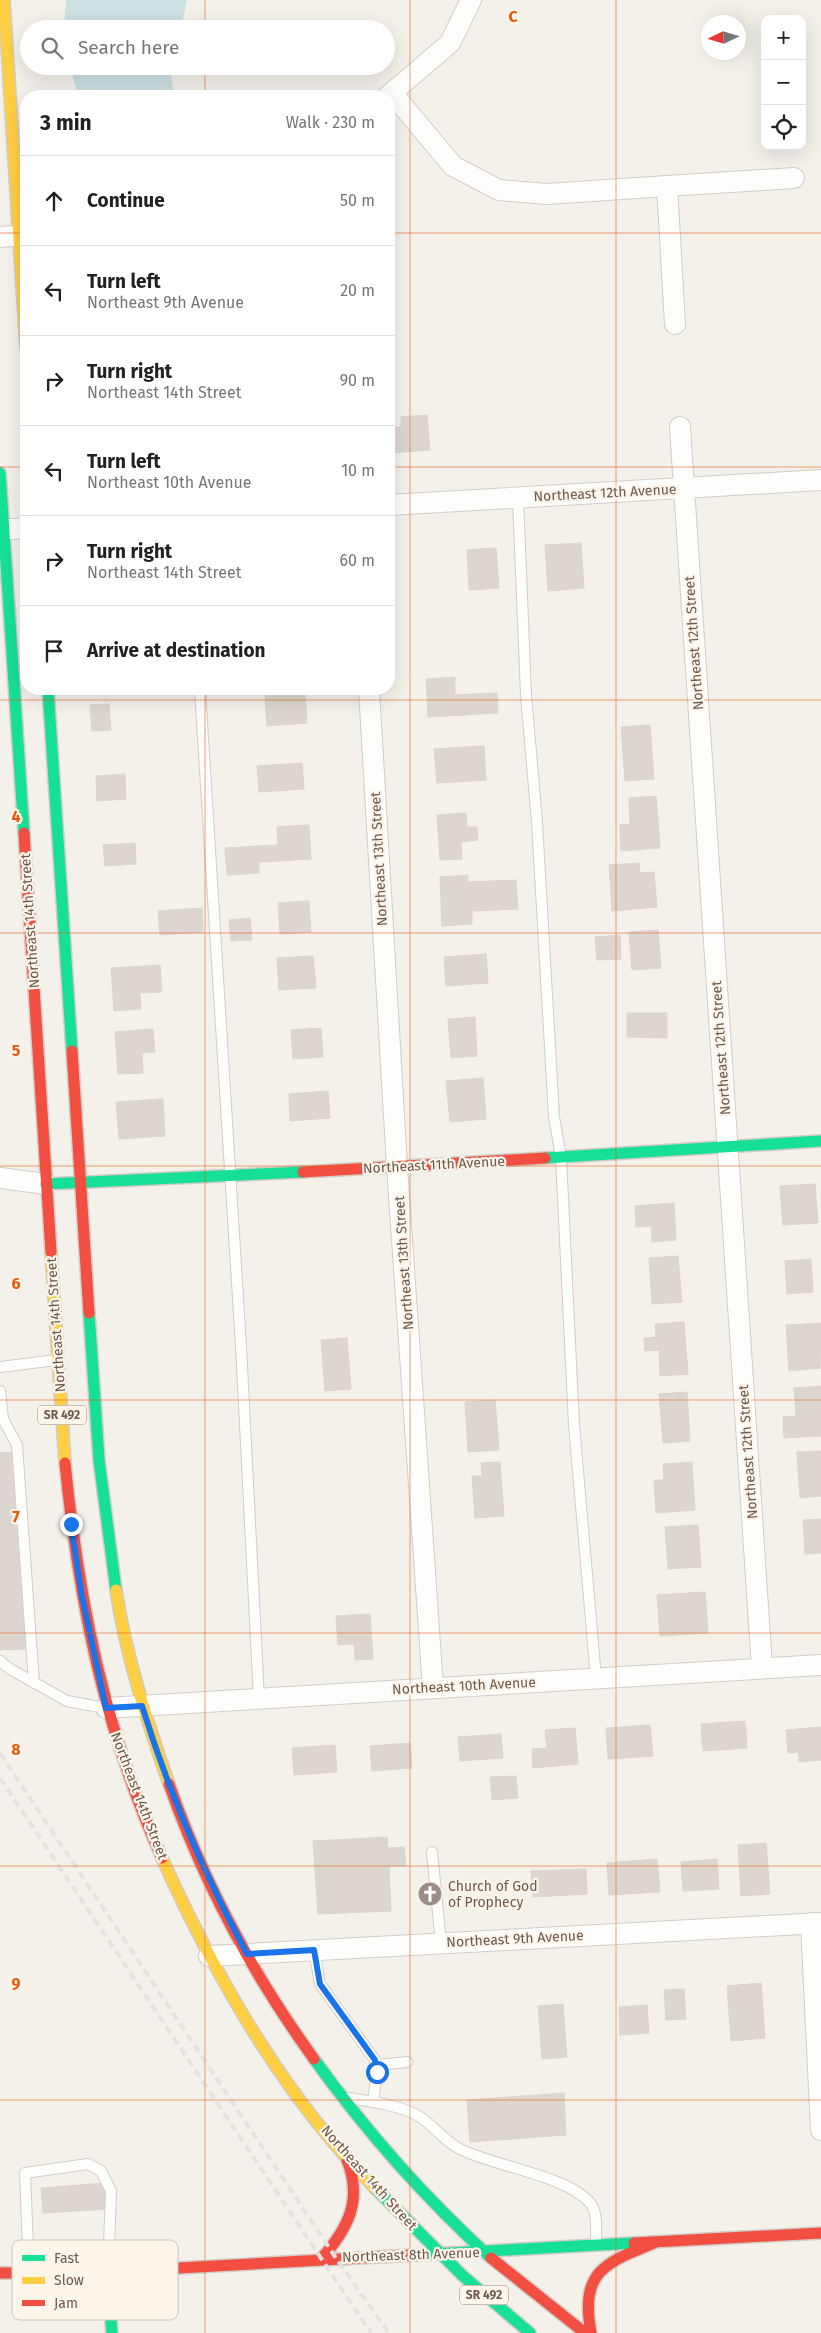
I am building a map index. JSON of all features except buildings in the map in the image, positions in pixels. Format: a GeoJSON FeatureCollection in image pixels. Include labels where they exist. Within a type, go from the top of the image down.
{"type":"FeatureCollection","features":[{"type":"Feature","properties":{"kind":"main road"},"geometry":{"type":"LineString","coordinates":[[4,0],[3,25],[15,236],[20,287]]}},
{"type":"Feature","properties":{"kind":"main road","name":"Northeast 14th Street"},"geometry":{"type":"LineString","coordinates":[[0,473],[2,530],[46,1184],[71,1524],[82,1596],[106,1708],[126,1770],[153,1838],[208,1956],[292,2088],[347,2158],[440,2254],[485,2296],[530,2333]]}},
{"type":"Feature","properties":{"kind":"main road","name":"SR 492"},"geometry":{"type":"LineString","coordinates":[[48,695],[99,1460],[105,1518],[118,1604],[142,1706],[180,1815],[209,1880],[247,1954],[313,2060],[358,2119],[422,2191],[485,2252],[585,2333]]}},
{"type":"Feature","properties":{"kind":"main road","name":"Northeast 11th Avenue"},"geometry":{"type":"LineString","coordinates":[[46,1184],[397,1168],[821,1141]]}},
{"type":"Feature","properties":{"kind":"main road"},"geometry":{"type":"LineString","coordinates":[[321,2259],[338,2238],[352,2207],[356,2192],[354,2177],[347,2158]]}},
{"type":"Feature","properties":{"kind":"main road","name":"Northeast 8th Avenue"},"geometry":{"type":"LineString","coordinates":[[178,2268],[821,2233]]}},
{"type":"Feature","properties":{"kind":"main road"},"geometry":{"type":"LineString","coordinates":[[591,2333],[587,2304],[591,2288],[598,2275],[607,2264],[654,2243]]}},
{"type":"Feature","properties":{"kind":"main road"},"geometry":{"type":"LineString","coordinates":[[111,2320],[112,2333]]}},
{"type":"Feature","properties":{"kind":"street"},"geometry":{"type":"LineString","coordinates":[[395,91],[450,42],[471,0]]}},
{"type":"Feature","properties":{"kind":"street"},"geometry":{"type":"LineString","coordinates":[[395,101],[453,166],[499,190],[547,194],[794,178]]}},
{"type":"Feature","properties":{"kind":"street"},"geometry":{"type":"LineString","coordinates":[[667,186],[675,324]]}},
{"type":"Feature","properties":{"kind":"street","name":"Northeast 12th Street"},"geometry":{"type":"LineString","coordinates":[[680,427],[762,1668]]}},
{"type":"Feature","properties":{"kind":"street","name":"Northeast 12th Avenue"},"geometry":{"type":"LineString","coordinates":[[395,505],[821,480]]}},
{"type":"Feature","properties":{"kind":"street"},"geometry":{"type":"LineString","coordinates":[[2,530],[20,528]]}},
{"type":"Feature","properties":{"kind":"street","name":"Northeast 13th Street"},"geometry":{"type":"LineString","coordinates":[[369,695],[397,1168],[433,1688]]}},
{"type":"Feature","properties":{"kind":"street"},"geometry":{"type":"LineString","coordinates":[[0,1178],[46,1184]]}},
{"type":"Feature","properties":{"kind":"street","name":"Northeast 10th Avenue"},"geometry":{"type":"LineString","coordinates":[[106,1708],[821,1665]]}},
{"type":"Feature","properties":{"kind":"street"},"geometry":{"type":"LineString","coordinates":[[816,1923],[821,2130]]}},
{"type":"Feature","properties":{"kind":"street","name":"Northeast 9th Avenue"},"geometry":{"type":"LineString","coordinates":[[208,1956],[816,1923]]}},
{"type":"Feature","properties":{"kind":"lane"},"geometry":{"type":"LineString","coordinates":[[518,498],[526,695],[537,831],[554,1108],[561,1157],[574,1425],[596,1678]]}},
{"type":"Feature","properties":{"kind":"lane"},"geometry":{"type":"LineString","coordinates":[[200,695],[241,1346],[259,1698]]}},
{"type":"Feature","properties":{"kind":"lane"},"geometry":{"type":"LineString","coordinates":[[0,1367],[58,1360]]}},
{"type":"Feature","properties":{"kind":"lane"},"geometry":{"type":"LineString","coordinates":[[0,1391],[2,1419],[18,1445],[34,1683]]}},
{"type":"Feature","properties":{"kind":"lane"},"geometry":{"type":"LineString","coordinates":[[0,1661],[67,1701],[106,1708]]}},
{"type":"Feature","properties":{"kind":"lane"},"geometry":{"type":"LineString","coordinates":[[432,1852],[441,1943]]}},
{"type":"Feature","properties":{"kind":"lane"},"geometry":{"type":"LineString","coordinates":[[314,1950],[320,1984],[377,2065],[373,2102]]}},
{"type":"Feature","properties":{"kind":"lane"},"geometry":{"type":"LineString","coordinates":[[377,2065],[407,2062]]}},
{"type":"Feature","properties":{"kind":"lane"},"geometry":{"type":"LineString","coordinates":[[342,2097],[373,2102],[416,2114],[457,2147],[578,2192],[592,2205],[595,2218],[596,2246]]}},
{"type":"Feature","properties":{"kind":"lane"},"geometry":{"type":"LineString","coordinates":[[28,2240],[25,2173],[88,2164],[101,2171],[111,2190],[109,2240]]}},
{"type":"Feature","properties":{"kind":"shaded area"},"geometry":{"type":"Polygon","coordinates":[[[66,0],[187,0],[183,20],[65,20],[66,0]]]}},
{"type":"Feature","properties":{"kind":"shaded area"},"geometry":{"type":"Polygon","coordinates":[[[72,75],[171,75],[173,90],[76,90],[72,75]]]}},
{"type":"Feature","properties":{"kind":"railway"},"geometry":{"type":"LineString","coordinates":[[0,1753],[336,2258],[389,2333]]}},
{"type":"Feature","properties":{"kind":"railway"},"geometry":{"type":"LineString","coordinates":[[0,1778],[371,2333]]}},
{"type":"Feature","properties":{"kind":"traffic: fast"},"geometry":{"type":"LineString","coordinates":[[0,473],[24,833]]}},
{"type":"Feature","properties":{"kind":"traffic: fast"},"geometry":{"type":"LineString","coordinates":[[48,695],[72,1051]]}},
{"type":"Feature","properties":{"kind":"traffic: fast"},"geometry":{"type":"LineString","coordinates":[[545,1158],[821,1141]]}},
{"type":"Feature","properties":{"kind":"traffic: fast"},"geometry":{"type":"LineString","coordinates":[[46,1184],[303,1172]]}},
{"type":"Feature","properties":{"kind":"traffic: fast"},"geometry":{"type":"LineString","coordinates":[[89,1313],[99,1460],[116,1590]]}},
{"type":"Feature","properties":{"kind":"traffic: fast"},"geometry":{"type":"LineString","coordinates":[[314,2059],[354,2112],[397,2163],[443,2212],[491,2258]]}},
{"type":"Feature","properties":{"kind":"traffic: fast"},"geometry":{"type":"LineString","coordinates":[[375,2188],[463,2276],[530,2333]]}},
{"type":"Feature","properties":{"kind":"traffic: fast"},"geometry":{"type":"LineString","coordinates":[[414,2255],[634,2243]]}},
{"type":"Feature","properties":{"kind":"traffic: fast"},"geometry":{"type":"LineString","coordinates":[[111,2320],[112,2333]]}},
{"type":"Feature","properties":{"kind":"traffic: slow"},"geometry":{"type":"LineString","coordinates":[[4,0],[20,253]]}},
{"type":"Feature","properties":{"kind":"traffic: slow"},"geometry":{"type":"LineString","coordinates":[[51,1252],[65,1463]]}},
{"type":"Feature","properties":{"kind":"traffic: slow"},"geometry":{"type":"LineString","coordinates":[[116,1590],[125,1639],[138,1688],[169,1784]]}},
{"type":"Feature","properties":{"kind":"traffic: slow"},"geometry":{"type":"LineString","coordinates":[[162,1858],[204,1946],[228,1989],[281,2074],[342,2152],[375,2188]]}},
{"type":"Feature","properties":{"kind":"traffic: jam"},"geometry":{"type":"LineString","coordinates":[[24,833],[51,1252]]}},
{"type":"Feature","properties":{"kind":"traffic: jam"},"geometry":{"type":"LineString","coordinates":[[72,1051],[89,1313]]}},
{"type":"Feature","properties":{"kind":"traffic: jam"},"geometry":{"type":"LineString","coordinates":[[303,1172],[545,1158]]}},
{"type":"Feature","properties":{"kind":"traffic: jam"},"geometry":{"type":"LineString","coordinates":[[65,1463],[78,1566],[97,1665],[124,1762],[162,1858]]}},
{"type":"Feature","properties":{"kind":"traffic: jam"},"geometry":{"type":"LineString","coordinates":[[169,1784],[198,1856],[232,1927],[271,1995],[314,2059]]}},
{"type":"Feature","properties":{"kind":"traffic: jam"},"geometry":{"type":"LineString","coordinates":[[321,2259],[339,2236],[350,2213],[353,2201],[353,2188],[352,2175],[347,2160]]}},
{"type":"Feature","properties":{"kind":"traffic: jam"},"geometry":{"type":"LineString","coordinates":[[634,2243],[821,2233]]}},
{"type":"Feature","properties":{"kind":"traffic: jam"},"geometry":{"type":"LineString","coordinates":[[591,2333],[588,2312],[589,2296],[593,2283],[609,2264],[654,2243]]}},
{"type":"Feature","properties":{"kind":"traffic: jam"},"geometry":{"type":"LineString","coordinates":[[178,2268],[414,2255]]}},
{"type":"Feature","properties":{"kind":"traffic: jam"},"geometry":{"type":"LineString","coordinates":[[491,2258],[585,2333]]}},
{"type":"Feature","properties":{"kind":"traffic: jam"},"geometry":{"type":"LineString","coordinates":[[0,2273],[12,2273]]}},
{"type":"Feature","properties":{"kind":"place","name":"Church of God of Prophecy"},"geometry":{"type":"Point","coordinates":[430,1894]}},
{"type":"Feature","properties":{"kind":"route"},"geometry":{"type":"LineString","coordinates":[[71,1524],[82,1596],[106,1708],[142,1706],[154,1746],[180,1815],[205,1873],[247,1954],[314,1950],[320,1984],[375,2060],[377,2072]]}}]}
